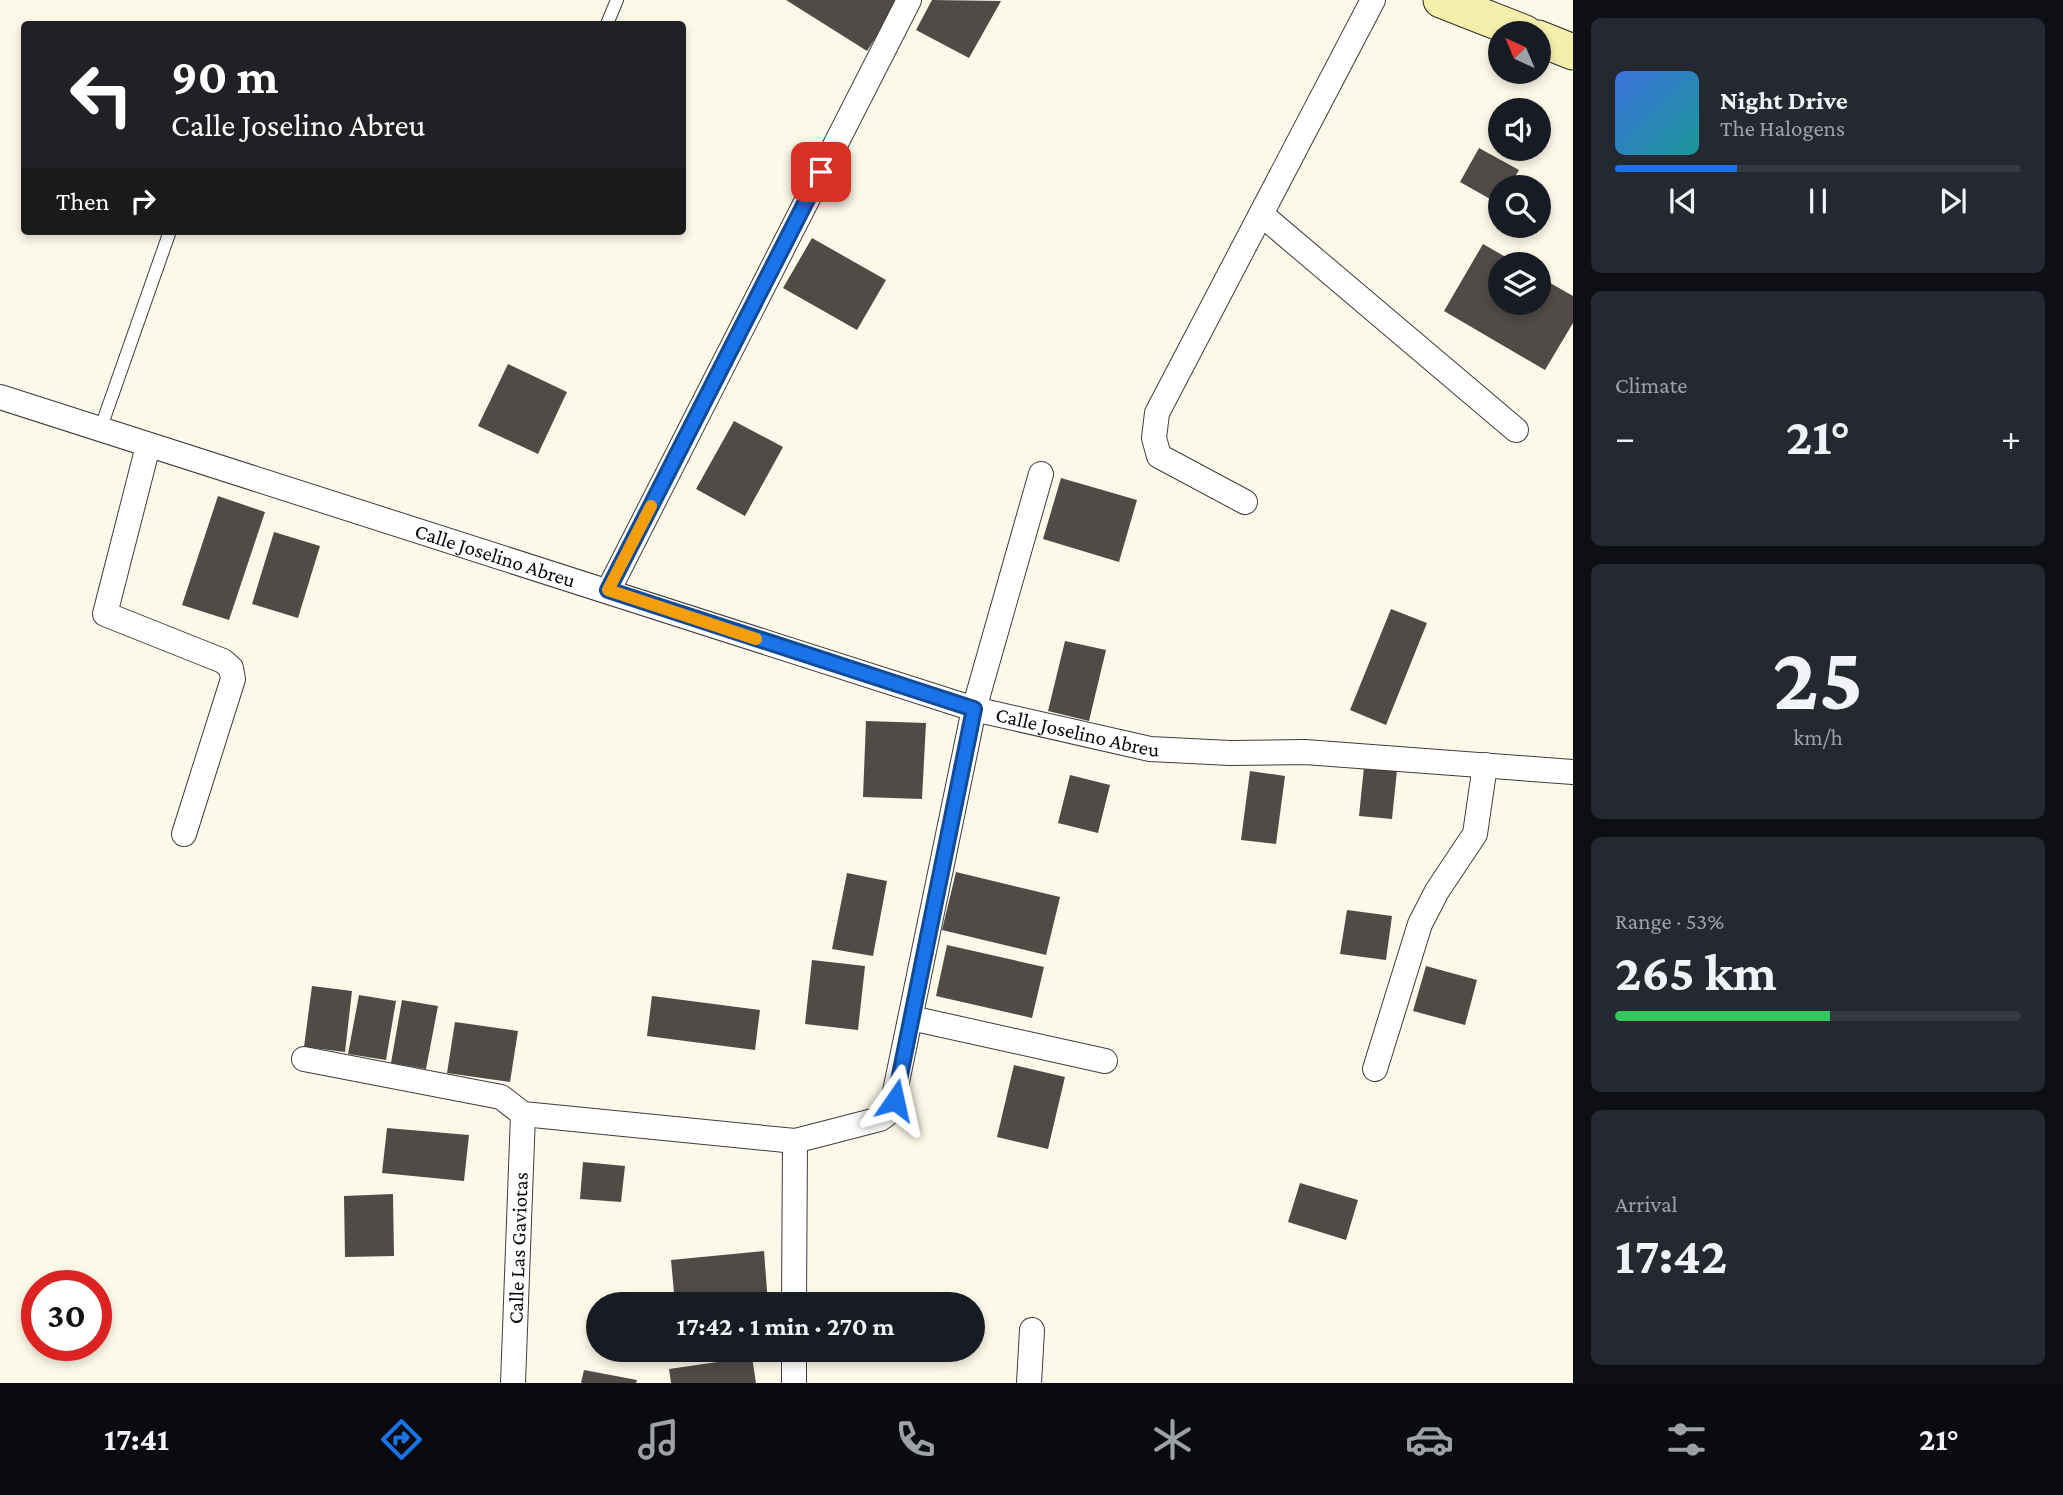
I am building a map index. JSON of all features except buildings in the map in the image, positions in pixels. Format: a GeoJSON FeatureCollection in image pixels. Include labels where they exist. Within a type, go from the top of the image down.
{"type":"FeatureCollection","features":[{"type":"Feature","properties":{"kind":"main road"},"geometry":{"type":"LineString","coordinates":[[1443,1],[1494,21]]}},
{"type":"Feature","properties":{"kind":"main road"},"geometry":{"type":"LineString","coordinates":[[1551,43],[1573,52]]}},
{"type":"Feature","properties":{"kind":"street"},"geometry":{"type":"LineString","coordinates":[[608,590],[909,0]]}},
{"type":"Feature","properties":{"kind":"street"},"geometry":{"type":"LineString","coordinates":[[1245,502],[1159,456],[1154,438],[1157,413],[1373,0]]}},
{"type":"Feature","properties":{"kind":"street"},"geometry":{"type":"LineString","coordinates":[[1261,214],[1516,430]]}},
{"type":"Feature","properties":{"kind":"street","name":"Calle Joselino Abreu"},"geometry":{"type":"LineString","coordinates":[[0,397],[974,709],[1150,749],[1230,753],[1305,752],[1573,772]]}},
{"type":"Feature","properties":{"kind":"street"},"geometry":{"type":"LineString","coordinates":[[148,446],[105,614],[223,661],[231,668],[233,679],[184,834]]}},
{"type":"Feature","properties":{"kind":"street"},"geometry":{"type":"LineString","coordinates":[[304,1059],[501,1097],[523,1114],[795,1141],[880,1119],[891,1111],[974,709],[1041,474]]}},
{"type":"Feature","properties":{"kind":"street"},"geometry":{"type":"LineString","coordinates":[[1375,1069],[1420,924],[1437,891],[1475,834],[1485,765]]}},
{"type":"Feature","properties":{"kind":"street"},"geometry":{"type":"LineString","coordinates":[[911,1018],[1105,1061]]}},
{"type":"Feature","properties":{"kind":"street","name":"Calle Las Gaviotas"},"geometry":{"type":"LineString","coordinates":[[513,1383],[523,1114]]}},
{"type":"Feature","properties":{"kind":"street"},"geometry":{"type":"LineString","coordinates":[[794,1292],[795,1141]]}},
{"type":"Feature","properties":{"kind":"street"},"geometry":{"type":"LineString","coordinates":[[1029,1383],[1032,1330]]}},
{"type":"Feature","properties":{"kind":"street"},"geometry":{"type":"LineString","coordinates":[[794,1362],[794,1383]]}},
{"type":"Feature","properties":{"kind":"lane"},"geometry":{"type":"LineString","coordinates":[[608,21],[617,0]]}},
{"type":"Feature","properties":{"kind":"lane"},"geometry":{"type":"LineString","coordinates":[[100,430],[169,235]]}},
{"type":"Feature","properties":{"kind":"slow traffic"},"geometry":{"type":"LineString","coordinates":[[651,506],[608,590],[756,639]]}},
{"type":"Feature","properties":{"kind":"route"},"geometry":{"type":"LineString","coordinates":[[821,172],[608,590],[974,709],[895,1100]]}}]}
